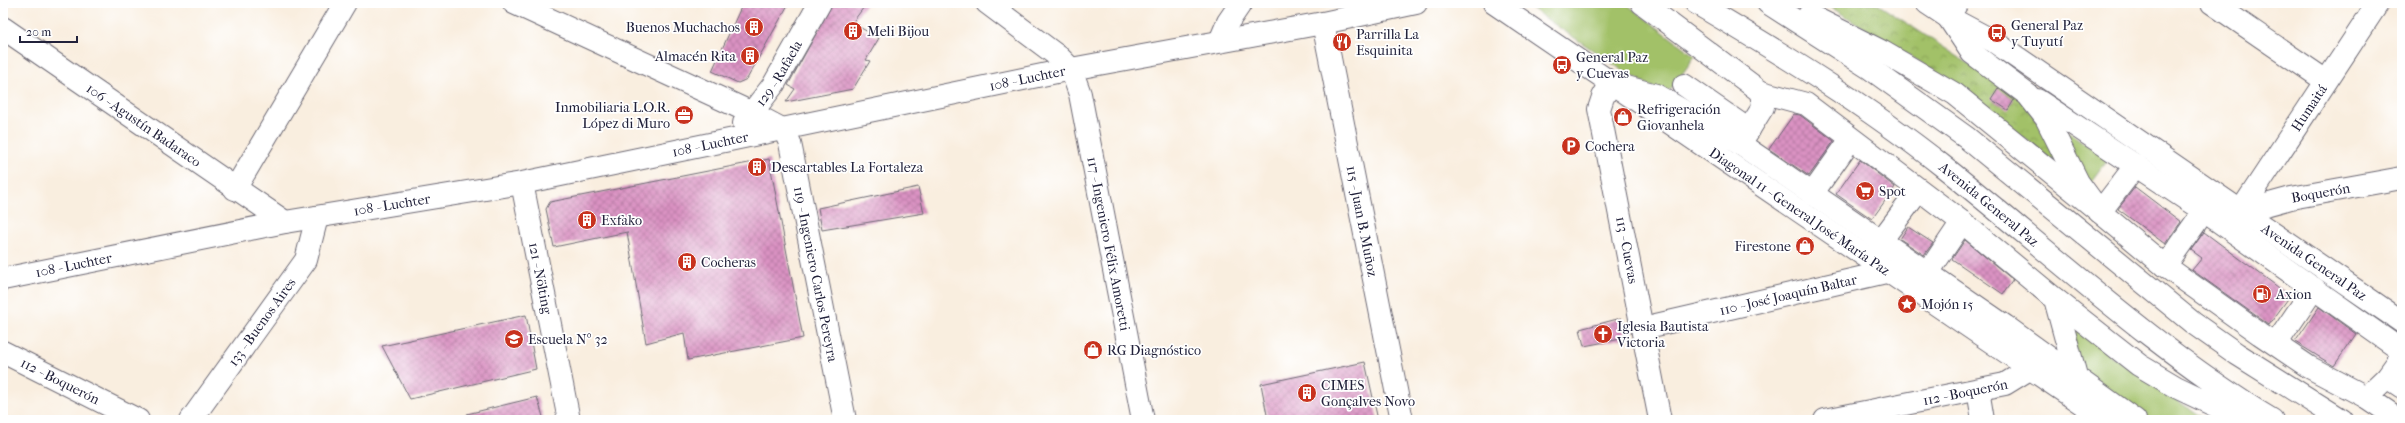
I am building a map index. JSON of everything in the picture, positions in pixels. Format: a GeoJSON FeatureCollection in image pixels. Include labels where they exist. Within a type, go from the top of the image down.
{"type":"FeatureCollection","features":[{"type":"Feature","properties":{"kind":"main road"},"geometry":{"type":"LineString","coordinates":[[235,189],[345,3]]}},
{"type":"Feature","properties":{"kind":"main road"},"geometry":{"type":"LineString","coordinates":[[514,3],[752,113],[784,130]]}},
{"type":"Feature","properties":{"kind":"main road","name":"129 - Rafaela"},"geometry":{"type":"LineString","coordinates":[[730,139],[774,84],[820,3]]}},
{"type":"Feature","properties":{"kind":"main road"},"geometry":{"type":"LineString","coordinates":[[987,3],[1051,49],[1071,69]]}},
{"type":"Feature","properties":{"kind":"main road"},"geometry":{"type":"LineString","coordinates":[[1220,41],[1228,22],[1241,3]]}},
{"type":"Feature","properties":{"kind":"main road","name":"108 - Luchter"},"geometry":{"type":"LineString","coordinates":[[3,279],[285,222],[522,183],[730,139],[784,130],[1071,69],[1323,23],[1416,3]]}},
{"type":"Feature","properties":{"kind":"main road","name":"Diagonal 11 - General José María Paz"},"geometry":{"type":"LineString","coordinates":[[1494,3],[1886,272],[2031,368],[2106,420]]}},
{"type":"Feature","properties":{"kind":"main road"},"geometry":{"type":"LineString","coordinates":[[1642,3],[1761,92],[1806,104],[1962,222],[2055,299],[2139,365],[2176,387],[2245,420]]}},
{"type":"Feature","properties":{"kind":"main road","name":"Avenida General Paz"},"geometry":{"type":"LineString","coordinates":[[1696,3],[1832,86],[1886,124],[1942,166],[2166,348],[2272,420]]}},
{"type":"Feature","properties":{"kind":"main road"},"geometry":{"type":"LineString","coordinates":[[1768,3],[1871,69],[1967,138],[2193,323],[2237,354],[2342,420]]}},
{"type":"Feature","properties":{"kind":"main road"},"geometry":{"type":"LineString","coordinates":[[1785,3],[1883,52],[1955,94],[2165,266],[2309,367],[2366,397],[2400,420]]}},
{"type":"Feature","properties":{"kind":"main road","name":"Avenida General Paz"},"geometry":{"type":"LineString","coordinates":[[1927,3],[1952,10],[1993,41],[2402,322]]}},
{"type":"Feature","properties":{"kind":"main road"},"geometry":{"type":"LineString","coordinates":[[2212,3],[2326,81]]}},
{"type":"Feature","properties":{"kind":"main road","name":"Humaitá"},"geometry":{"type":"LineString","coordinates":[[2240,212],[2378,3]]}},
{"type":"Feature","properties":{"kind":"main road"},"geometry":{"type":"LineString","coordinates":[[1952,10],[1972,53],[2028,95],[2204,211],[2402,351]]}},
{"type":"Feature","properties":{"kind":"main road","name":"115 - Juan B. Muñoz"},"geometry":{"type":"LineString","coordinates":[[1323,23],[1402,420]]}},
{"type":"Feature","properties":{"kind":"main road","name":"106 - Agustín Badaraco"},"geometry":{"type":"LineString","coordinates":[[3,28],[285,222]]}},
{"type":"Feature","properties":{"kind":"main road","name":"117 - Ingeniero Félix Amoretti"},"geometry":{"type":"LineString","coordinates":[[1071,69],[1080,94],[1143,420]]}},
{"type":"Feature","properties":{"kind":"main road"},"geometry":{"type":"LineString","coordinates":[[1612,83],[1656,95],[1744,137]]}},
{"type":"Feature","properties":{"kind":"main road","name":"113 - Cuevas"},"geometry":{"type":"LineString","coordinates":[[1612,83],[1603,97],[1599,110],[1660,420]]}},
{"type":"Feature","properties":{"kind":"main road"},"geometry":{"type":"LineString","coordinates":[[1684,85],[1812,194],[2076,376],[2135,420]]}},
{"type":"Feature","properties":{"kind":"main road"},"geometry":{"type":"LineString","coordinates":[[1744,137],[1763,106],[1761,92]]}},
{"type":"Feature","properties":{"kind":"main road"},"geometry":{"type":"LineString","coordinates":[[2028,95],[2049,123],[2078,182],[2100,212]]}},
{"type":"Feature","properties":{"kind":"main road","name":"119 - Ingeniero Carlos Pereyra"},"geometry":{"type":"LineString","coordinates":[[784,130],[790,143],[845,420]]}},
{"type":"Feature","properties":{"kind":"main road"},"geometry":{"type":"LineString","coordinates":[[1812,194],[1851,139]]}},
{"type":"Feature","properties":{"kind":"main road"},"geometry":{"type":"LineString","coordinates":[[2100,212],[2136,165]]}},
{"type":"Feature","properties":{"kind":"main road","name":"Boquerón"},"geometry":{"type":"LineString","coordinates":[[2240,212],[2291,198],[2402,178]]}},
{"type":"Feature","properties":{"kind":"main road","name":"121 - Nölting"},"geometry":{"type":"LineString","coordinates":[[522,183],[569,420]]}},
{"type":"Feature","properties":{"kind":"main road"},"geometry":{"type":"LineString","coordinates":[[1880,242],[1919,190]]}},
{"type":"Feature","properties":{"kind":"main road"},"geometry":{"type":"LineString","coordinates":[[2165,266],[2204,211]]}},
{"type":"Feature","properties":{"kind":"main road","name":"133 - Buenos Aires"},"geometry":{"type":"LineString","coordinates":[[191,420],[306,260],[317,217]]}},
{"type":"Feature","properties":{"kind":"main road"},"geometry":{"type":"LineString","coordinates":[[1927,274],[1962,222]]}},
{"type":"Feature","properties":{"kind":"main road","name":"110 - José Joaquín Baltar"},"geometry":{"type":"LineString","coordinates":[[1643,328],[1886,272]]}},
{"type":"Feature","properties":{"kind":"main road"},"geometry":{"type":"LineString","coordinates":[[2276,344],[2314,288]]}},
{"type":"Feature","properties":{"kind":"main road"},"geometry":{"type":"LineString","coordinates":[[2055,299],[2076,376]]}},
{"type":"Feature","properties":{"kind":"main road","name":"112 - Boquerón"},"geometry":{"type":"LineString","coordinates":[[5,356],[138,420]]}},
{"type":"Feature","properties":{"kind":"main road"},"geometry":{"type":"LineString","coordinates":[[2366,397],[2394,382],[2402,356]]}},
{"type":"Feature","properties":{"kind":"main road","name":"112 - Boquerón"},"geometry":{"type":"LineString","coordinates":[[1825,420],[2005,384],[2031,368]]}},
{"type":"Feature","properties":{"kind":"main road"},"geometry":{"type":"LineString","coordinates":[[1978,390],[1983,420]]}},
{"type":"Feature","properties":{"kind":"green space"},"geometry":{"type":"Polygon","coordinates":[[[1523,3],[1625,3],[1695,56],[1673,87],[1664,94],[1619,68],[1523,3]]]}},
{"type":"Feature","properties":{"kind":"green space"},"geometry":{"type":"Polygon","coordinates":[[[1824,3],[1876,3],[2024,100],[2068,173],[1959,86],[1824,3]]]}},
{"type":"Feature","properties":{"kind":"green space"},"geometry":{"type":"Polygon","coordinates":[[[2056,123],[2108,160],[2090,184],[2056,123]]]}},
{"type":"Feature","properties":{"kind":"green space"},"geometry":{"type":"Polygon","coordinates":[[[2068,321],[2110,355],[2206,420],[2147,420],[2099,385],[2079,365],[2068,321]]]}},
{"type":"Feature","properties":{"kind":"building"},"geometry":{"type":"Polygon","coordinates":[[[743,3],[789,3],[747,79],[738,83],[712,71],[743,3]]]}},
{"type":"Feature","properties":{"kind":"building"},"geometry":{"type":"Polygon","coordinates":[[[833,3],[867,3],[852,23],[879,38],[866,60],[870,61],[853,89],[786,102],[795,89],[788,85],[833,3]]]}},
{"type":"Feature","properties":{"kind":"building"},"geometry":{"type":"Polygon","coordinates":[[[1998,88],[2014,100],[2008,110],[1991,99],[1998,88]]]}},
{"type":"Feature","properties":{"kind":"building"},"geometry":{"type":"Polygon","coordinates":[[[1794,114],[1800,115],[1834,141],[1809,176],[1769,149],[1794,114]]]}},
{"type":"Feature","properties":{"kind":"building"},"geometry":{"type":"Polygon","coordinates":[[[769,159],[803,338],[688,360],[684,333],[646,343],[627,232],[554,247],[546,209],[550,202],[769,159]]]}},
{"type":"Feature","properties":{"kind":"building","name":"Spot"},"geometry":{"type":"Polygon","coordinates":[[[1860,160],[1895,187],[1872,219],[1836,194],[1860,160]]]}},
{"type":"Feature","properties":{"kind":"building"},"geometry":{"type":"Polygon","coordinates":[[[918,187],[924,213],[822,230],[818,208],[918,187]]]}},
{"type":"Feature","properties":{"kind":"building"},"geometry":{"type":"Polygon","coordinates":[[[2135,187],[2181,222],[2165,244],[2118,209],[2135,187]]]}},
{"type":"Feature","properties":{"kind":"building"},"geometry":{"type":"Polygon","coordinates":[[[1908,227],[1933,243],[1924,255],[1900,239],[1908,227]]]}},
{"type":"Feature","properties":{"kind":"building"},"geometry":{"type":"Polygon","coordinates":[[[2204,232],[2290,296],[2269,325],[2192,270],[2202,258],[2191,250],[2204,232]]]}},
{"type":"Feature","properties":{"kind":"building"},"geometry":{"type":"Polygon","coordinates":[[[1965,240],[2013,280],[2003,294],[1952,259],[1965,240]]]}},
{"type":"Feature","properties":{"kind":"building"},"geometry":{"type":"Polygon","coordinates":[[[2319,307],[2356,334],[2334,366],[2295,342],[2319,307]]]}},
{"type":"Feature","properties":{"kind":"building"},"geometry":{"type":"Polygon","coordinates":[[[526,315],[536,369],[410,399],[382,346],[526,315]]]}},
{"type":"Feature","properties":{"kind":"building","name":"Iglesia Bautista Victoria"},"geometry":{"type":"Polygon","coordinates":[[[1621,318],[1626,338],[1584,346],[1580,329],[1621,318]]]}},
{"type":"Feature","properties":{"kind":"building","name":"CIMES Gonçalves Novo"},"geometry":{"type":"Polygon","coordinates":[[[1365,362],[1378,420],[1268,420],[1261,384],[1365,362]]]}},
{"type":"Feature","properties":{"kind":"building"},"geometry":{"type":"Polygon","coordinates":[[[537,397],[544,420],[468,420],[467,414],[537,397]]]}},
{"type":"Feature","properties":{"kind":"place","name":"Buenos Muchachos"},"geometry":{"type":"Point","coordinates":[754,27]}},
{"type":"Feature","properties":{"kind":"place","name":"Meli Bijou"},"geometry":{"type":"Point","coordinates":[853,31]}},
{"type":"Feature","properties":{"kind":"place","name":"General Paz y Tuyutí"},"geometry":{"type":"Point","coordinates":[1997,33]}},
{"type":"Feature","properties":{"kind":"place","name":"Parrilla La Esquinita"},"geometry":{"type":"Point","coordinates":[1342,42]}},
{"type":"Feature","properties":{"kind":"place","name":"Almacén Rita"},"geometry":{"type":"Point","coordinates":[750,56]}},
{"type":"Feature","properties":{"kind":"place","name":"General Paz y Cuevas"},"geometry":{"type":"Point","coordinates":[1562,65]}},
{"type":"Feature","properties":{"kind":"place","name":"Inmobiliaria L.O.R. López di Muro"},"geometry":{"type":"Point","coordinates":[684,115]}},
{"type":"Feature","properties":{"kind":"place","name":"Refrigeración Giovanhela"},"geometry":{"type":"Point","coordinates":[1623,117]}},
{"type":"Feature","properties":{"kind":"place","name":"Cochera"},"geometry":{"type":"Point","coordinates":[1571,146]}},
{"type":"Feature","properties":{"kind":"place","name":"Descartables La Fortaleza"},"geometry":{"type":"Point","coordinates":[757,167]}},
{"type":"Feature","properties":{"kind":"place","name":"Spot"},"geometry":{"type":"Point","coordinates":[1865,191]}},
{"type":"Feature","properties":{"kind":"place","name":"Exfako"},"geometry":{"type":"Point","coordinates":[587,220]}},
{"type":"Feature","properties":{"kind":"place","name":"Firestone"},"geometry":{"type":"Point","coordinates":[1805,246]}},
{"type":"Feature","properties":{"kind":"place","name":"Cocheras"},"geometry":{"type":"Point","coordinates":[687,262]}},
{"type":"Feature","properties":{"kind":"place","name":"Axion"},"geometry":{"type":"Point","coordinates":[2262,294]}},
{"type":"Feature","properties":{"kind":"place","name":"Mojón 15"},"geometry":{"type":"Point","coordinates":[1907,304]}},
{"type":"Feature","properties":{"kind":"place","name":"Iglesia Bautista Victoria"},"geometry":{"type":"Point","coordinates":[1603,334]}},
{"type":"Feature","properties":{"kind":"place","name":"Escuela Nº 32"},"geometry":{"type":"Point","coordinates":[514,339]}},
{"type":"Feature","properties":{"kind":"place","name":"RG Diagnóstico"},"geometry":{"type":"Point","coordinates":[1093,350]}},
{"type":"Feature","properties":{"kind":"place","name":"CIMES Gonçalves Novo"},"geometry":{"type":"Point","coordinates":[1307,393]}}]}
